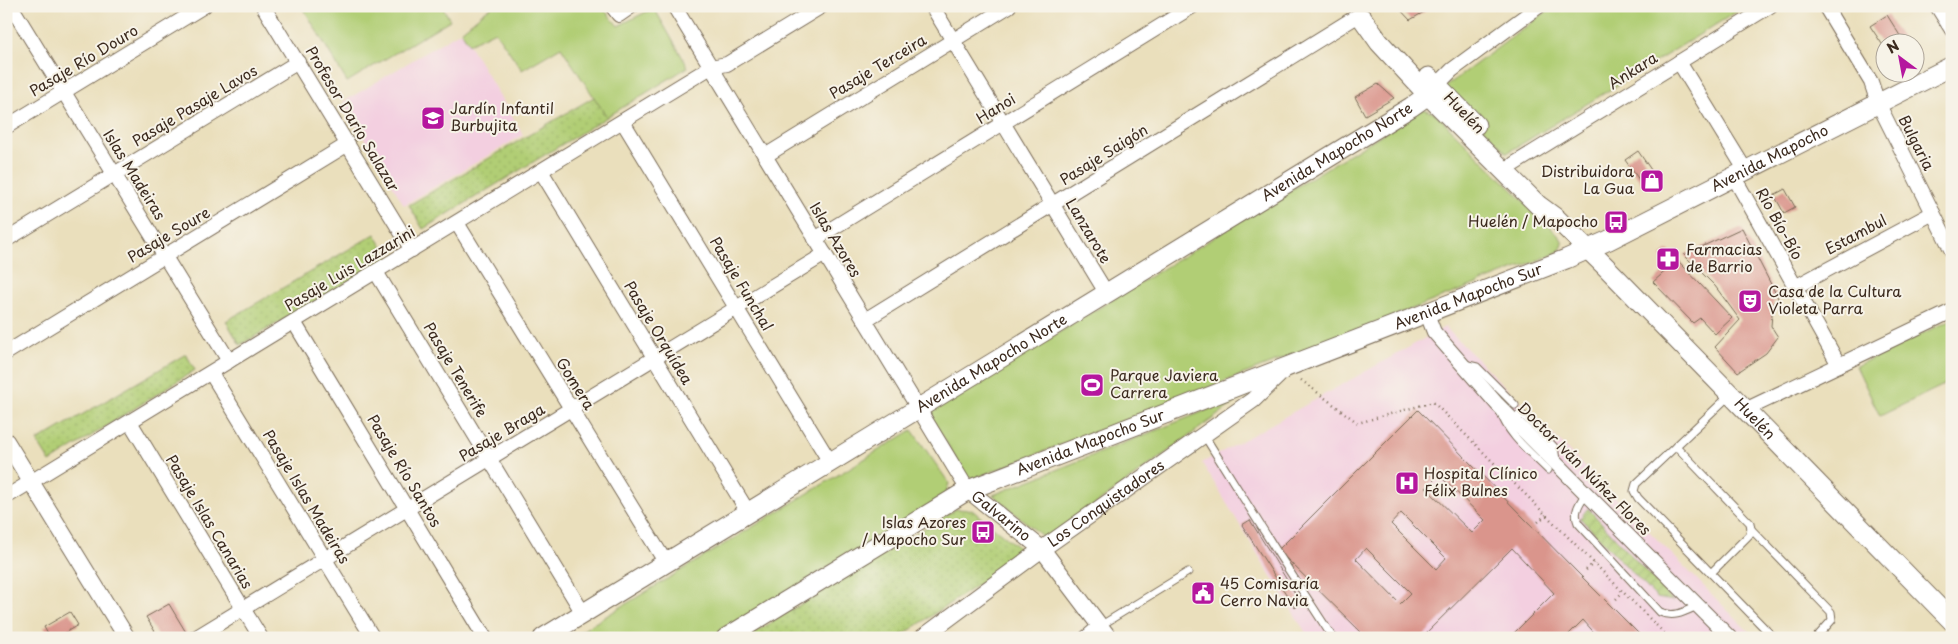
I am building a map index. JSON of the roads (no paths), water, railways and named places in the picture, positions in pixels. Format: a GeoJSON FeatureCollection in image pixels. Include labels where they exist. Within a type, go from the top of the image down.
{"type":"FeatureCollection","features":[{"type":"Feature","properties":{"kind":"main road","name":"Huelén"},"geometry":{"type":"LineString","coordinates":[[1357,13],[1379,42],[1514,164],[1545,199],[1557,219]]}},
{"type":"Feature","properties":{"kind":"main road","name":"Avenida Mapocho"},"geometry":{"type":"LineString","coordinates":[[1588,249],[1952,66]]}},
{"type":"Feature","properties":{"kind":"main road","name":"Huelén"},"geometry":{"type":"LineString","coordinates":[[1432,90],[1538,205],[1557,219],[1588,249],[1952,621]]}},
{"type":"Feature","properties":{"kind":"main road","name":"Avenida Mapocho Norte"},"geometry":{"type":"LineString","coordinates":[[543,638],[1411,107],[1432,90]]}},
{"type":"Feature","properties":{"kind":"main road","name":"Avenida Mapocho Sur"},"geometry":{"type":"LineString","coordinates":[[726,638],[968,490],[1427,314],[1588,249]]}},
{"type":"Feature","properties":{"kind":"street","name":"Pasaje Río Douro"},"geometry":{"type":"LineString","coordinates":[[6,128],[204,6]]}},
{"type":"Feature","properties":{"kind":"street","name":"Profesor Darío Salazar"},"geometry":{"type":"LineString","coordinates":[[263,6],[412,250]]}},
{"type":"Feature","properties":{"kind":"street"},"geometry":{"type":"LineString","coordinates":[[612,6],[619,15],[632,6]]}},
{"type":"Feature","properties":{"kind":"street","name":"Islas Azores"},"geometry":{"type":"LineString","coordinates":[[674,6],[968,490]]}},
{"type":"Feature","properties":{"kind":"street","name":"Pasaje Luis Lazzarini"},"geometry":{"type":"LineString","coordinates":[[6,498],[711,67],[727,64],[822,6]]}},
{"type":"Feature","properties":{"kind":"street","name":"Lanzarote"},"geometry":{"type":"LineString","coordinates":[[932,6],[1107,294]]}},
{"type":"Feature","properties":{"kind":"street","name":"Pasaje Terceira"},"geometry":{"type":"LineString","coordinates":[[765,156],[1009,6]]}},
{"type":"Feature","properties":{"kind":"street","name":"Hanoi"},"geometry":{"type":"LineString","coordinates":[[816,239],[1193,6]]}},
{"type":"Feature","properties":{"kind":"street"},"geometry":{"type":"LineString","coordinates":[[1432,90],[1459,64],[1539,6]]}},
{"type":"Feature","properties":{"kind":"street","name":"Ankara"},"geometry":{"type":"LineString","coordinates":[[1514,164],[1770,6]]}},
{"type":"Feature","properties":{"kind":"street","name":"Bulgaria"},"geometry":{"type":"LineString","coordinates":[[1825,6],[1871,82],[1878,103],[1952,251]]}},
{"type":"Feature","properties":{"kind":"street"},"geometry":{"type":"LineString","coordinates":[[1937,6],[1952,30]]}},
{"type":"Feature","properties":{"kind":"street","name":"Islas Madeiras"},"geometry":{"type":"LineString","coordinates":[[12,9],[229,361]]}},
{"type":"Feature","properties":{"kind":"street","name":"Pasaje Saigón"},"geometry":{"type":"LineString","coordinates":[[865,320],[1053,205],[1357,13]]}},
{"type":"Feature","properties":{"kind":"street","name":"Pasaje Pasaje Lavos"},"geometry":{"type":"LineString","coordinates":[[6,240],[298,62]]}},
{"type":"Feature","properties":{"kind":"street","name":"Río Bío-Bío"},"geometry":{"type":"LineString","coordinates":[[1679,62],[1740,174],[1795,287],[1839,365]]}},
{"type":"Feature","properties":{"kind":"street","name":"Pasaje Funchal"},"geometry":{"type":"LineString","coordinates":[[623,122],[830,462]]}},
{"type":"Feature","properties":{"kind":"street","name":"Pasaje Soure"},"geometry":{"type":"LineString","coordinates":[[6,353],[348,144]]}},
{"type":"Feature","properties":{"kind":"street","name":"Pasaje Orquídea"},"geometry":{"type":"LineString","coordinates":[[541,171],[748,512]]}},
{"type":"Feature","properties":{"kind":"street","name":"Estambul"},"geometry":{"type":"LineString","coordinates":[[1795,287],[1933,213]]}},
{"type":"Feature","properties":{"kind":"street","name":"Gomera"},"geometry":{"type":"LineString","coordinates":[[457,223],[666,563]]}},
{"type":"Feature","properties":{"kind":"street","name":"Pasaje Braga"},"geometry":{"type":"LineString","coordinates":[[195,638],[825,254]]}},
{"type":"Feature","properties":{"kind":"street","name":"Pasaje Tenerife"},"geometry":{"type":"LineString","coordinates":[[376,272],[583,613]]}},
{"type":"Feature","properties":{"kind":"street"},"geometry":{"type":"LineString","coordinates":[[1745,410],[1952,310]]}},
{"type":"Feature","properties":{"kind":"street","name":"Doctor Iván Núñez Flores"},"geometry":{"type":"LineString","coordinates":[[1427,314],[1434,332],[1497,404],[1512,418],[1552,466],[1586,493],[1730,638]]}},
{"type":"Feature","properties":{"kind":"street","name":"Pasaje Río Santos"},"geometry":{"type":"LineString","coordinates":[[294,322],[485,638]]}},
{"type":"Feature","properties":{"kind":"street","name":"Los Conquistadores"},"geometry":{"type":"LineString","coordinates":[[922,638],[1042,549],[1253,400],[1286,368]]}},
{"type":"Feature","properties":{"kind":"street","name":"Pasaje Islas Madeiras"},"geometry":{"type":"LineString","coordinates":[[211,372],[374,638]]}},
{"type":"Feature","properties":{"kind":"street","name":"Pasaje Islas Canarias"},"geometry":{"type":"LineString","coordinates":[[130,422],[261,638]]}},
{"type":"Feature","properties":{"kind":"street"},"geometry":{"type":"LineString","coordinates":[[6,441],[127,638]]}},
{"type":"Feature","properties":{"kind":"street","name":"Galvarino"},"geometry":{"type":"LineString","coordinates":[[968,490],[1042,549],[1105,632]]}},
{"type":"Feature","properties":{"kind":"street"},"geometry":{"type":"LineString","coordinates":[[1086,638],[1105,632]]}},
{"type":"Feature","properties":{"kind":"lane"},"geometry":{"type":"LineString","coordinates":[[1460,363],[1478,367],[1512,418]]}},
{"type":"Feature","properties":{"kind":"lane"},"geometry":{"type":"LineString","coordinates":[[1730,394],[1636,484],[1634,491],[1638,498],[1774,638]]}},
{"type":"Feature","properties":{"kind":"lane"},"geometry":{"type":"LineString","coordinates":[[1204,435],[1333,638]]}},
{"type":"Feature","properties":{"kind":"lane"},"geometry":{"type":"LineString","coordinates":[[1676,446],[1750,523],[1750,535],[1710,573]]}},
{"type":"Feature","properties":{"kind":"lane"},"geometry":{"type":"LineString","coordinates":[[1586,493],[1576,510],[1575,516],[1578,523],[1660,612],[1668,616],[1676,615],[1697,606]]}},
{"type":"Feature","properties":{"kind":"lane"},"geometry":{"type":"LineString","coordinates":[[1751,529],[1831,612],[1832,620],[1816,638]]}},
{"type":"Feature","properties":{"kind":"lane"},"geometry":{"type":"LineString","coordinates":[[1105,632],[1188,572]]}},
{"type":"Feature","properties":{"kind":"place","name":"Jardín Infantil Burbujita"},"geometry":{"type":"Point","coordinates":[433,118]}},
{"type":"Feature","properties":{"kind":"place","name":"Distribuidora La Gua"},"geometry":{"type":"Point","coordinates":[1652,181]}},
{"type":"Feature","properties":{"kind":"place","name":"Huelén / Mapocho"},"geometry":{"type":"Point","coordinates":[1616,222]}},
{"type":"Feature","properties":{"kind":"place","name":"Farmacias de Barrio"},"geometry":{"type":"Point","coordinates":[1668,259]}},
{"type":"Feature","properties":{"kind":"place","name":"Casa de la Cultura Violeta Parra"},"geometry":{"type":"Point","coordinates":[1750,301]}},
{"type":"Feature","properties":{"kind":"place","name":"Parque Javiera Carrera"},"geometry":{"type":"Point","coordinates":[1092,385]}},
{"type":"Feature","properties":{"kind":"place","name":"Hospital Clínico Félix Bulnes"},"geometry":{"type":"Point","coordinates":[1407,483]}},
{"type":"Feature","properties":{"kind":"place","name":"Islas Azores / Mapocho Sur"},"geometry":{"type":"Point","coordinates":[983,532]}},
{"type":"Feature","properties":{"kind":"place","name":"45 Comisaría Cerro Navia"},"geometry":{"type":"Point","coordinates":[1203,593]}}]}
